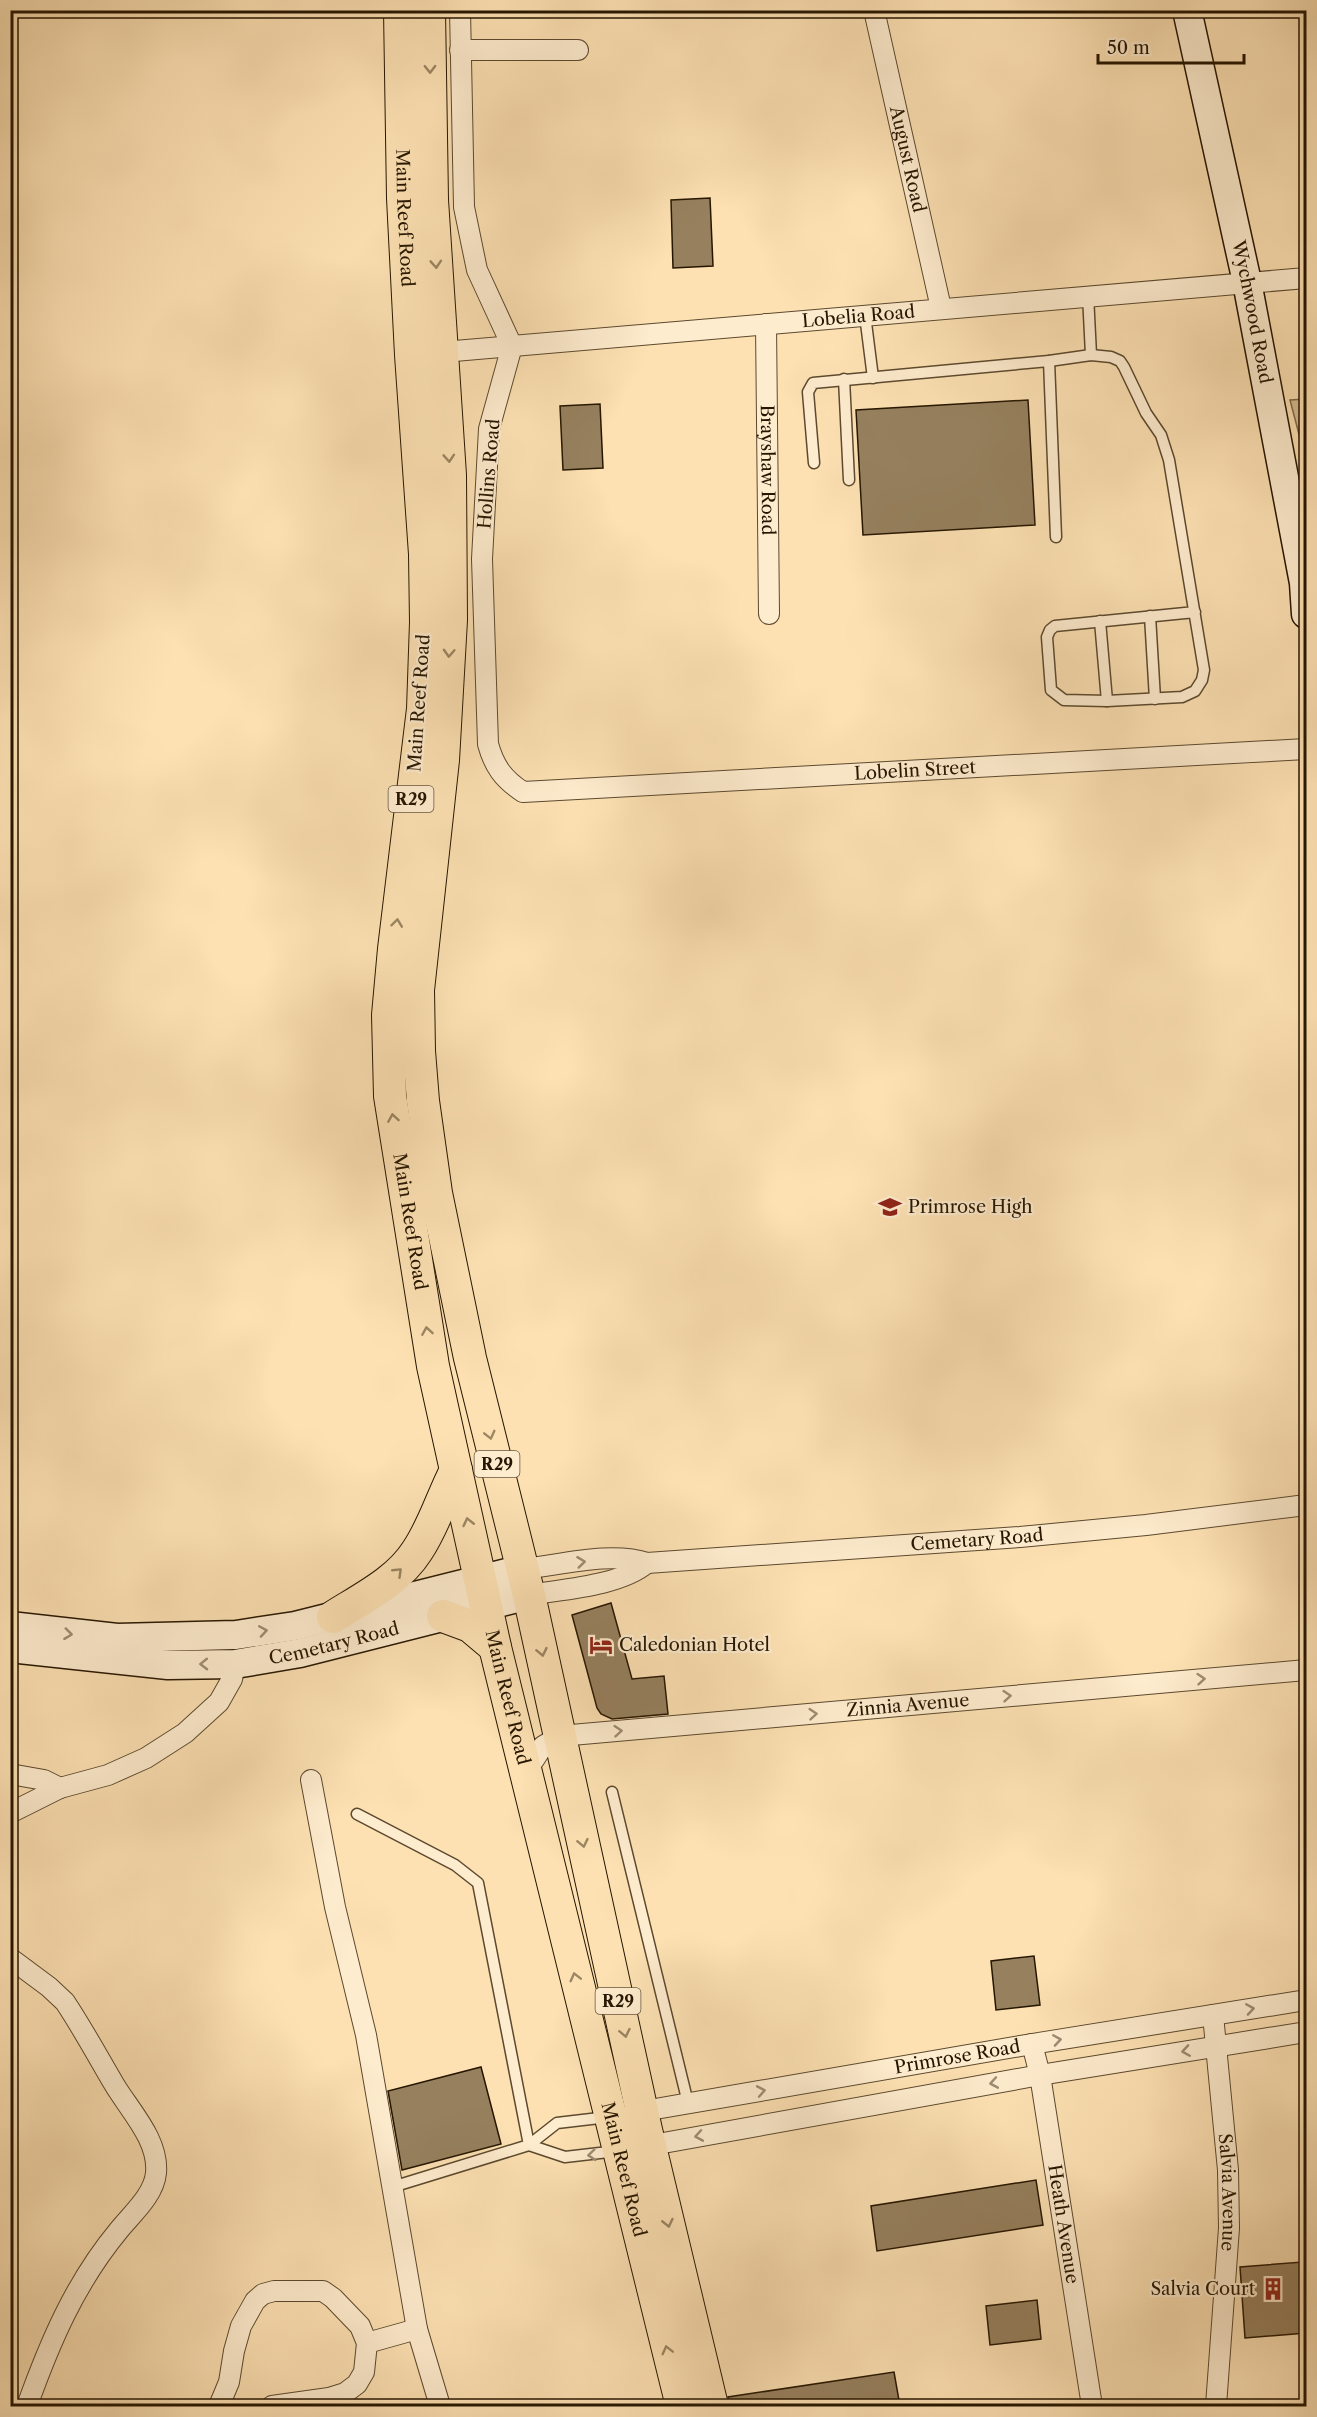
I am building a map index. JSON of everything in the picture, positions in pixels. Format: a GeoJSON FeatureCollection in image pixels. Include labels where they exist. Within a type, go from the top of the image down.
{"type":"FeatureCollection","features":[{"type":"Feature","properties":{"kind":"main road","name":"Main Reef Road"},"geometry":{"type":"LineString","coordinates":[[400,10],[403,198],[411,355],[423,509],[426,622],[423,709],[388,1015],[390,1096],[433,1366],[495,1647],[681,2406]]}},
{"type":"Feature","properties":{"kind":"main road","name":"Main Reef Road"},"geometry":{"type":"LineString","coordinates":[[429,10],[432,200],[450,475],[451,620],[443,760],[418,990],[423,1101],[436,1193],[481,1398],[526,1582],[649,2145],[712,2406]]}},
{"type":"Feature","properties":{"kind":"main road"},"geometry":{"type":"LineString","coordinates":[[442,1406],[481,1398]]}},
{"type":"Feature","properties":{"kind":"main road"},"geometry":{"type":"LineString","coordinates":[[333,1617],[375,1591],[398,1573],[417,1552],[456,1470]]}},
{"type":"Feature","properties":{"kind":"main road"},"geometry":{"type":"LineString","coordinates":[[443,1616],[470,1626],[495,1647]]}},
{"type":"Feature","properties":{"kind":"street"},"geometry":{"type":"LineString","coordinates":[[460,10],[464,207],[477,270],[512,346]]}},
{"type":"Feature","properties":{"kind":"street","name":"August Road"},"geometry":{"type":"LineString","coordinates":[[874,10],[941,308]]}},
{"type":"Feature","properties":{"kind":"street","name":"Wychwood Road"},"geometry":{"type":"LineString","coordinates":[[1187,10],[1247,282],[1304,583],[1306,615]]}},
{"type":"Feature","properties":{"kind":"street"},"geometry":{"type":"LineString","coordinates":[[460,50],[578,50]]}},
{"type":"Feature","properties":{"kind":"street","name":"Lobelia Road"},"geometry":{"type":"LineString","coordinates":[[411,355],[1306,278]]}},
{"type":"Feature","properties":{"kind":"street","name":"Brayshaw Road"},"geometry":{"type":"LineString","coordinates":[[766,324],[769,614]]}},
{"type":"Feature","properties":{"kind":"street","name":"Hollins Road"},"geometry":{"type":"LineString","coordinates":[[512,346],[489,429],[482,559],[485,685],[488,744],[492,761],[509,783],[523,792]]}},
{"type":"Feature","properties":{"kind":"street","name":"Lobelin Street"},"geometry":{"type":"LineString","coordinates":[[523,792],[1306,749]]}},
{"type":"Feature","properties":{"kind":"street","name":"Cemetary Road"},"geometry":{"type":"LineString","coordinates":[[10,1626],[86,1635],[169,1638],[236,1635],[526,1582],[629,1575],[647,1563],[1020,1537],[1146,1525],[1306,1505]]}},
{"type":"Feature","properties":{"kind":"street","name":"Cemetary Road"},"geometry":{"type":"LineString","coordinates":[[10,1648],[168,1665],[235,1664],[300,1653],[443,1616],[484,1591]]}},
{"type":"Feature","properties":{"kind":"street"},"geometry":{"type":"LineString","coordinates":[[10,1813],[60,1788],[108,1775],[146,1758],[185,1733],[219,1702],[232,1679],[235,1664]]}},
{"type":"Feature","properties":{"kind":"street","name":"Zinnia Avenue"},"geometry":{"type":"LineString","coordinates":[[560,1736],[1306,1670]]}},
{"type":"Feature","properties":{"kind":"street"},"geometry":{"type":"LineString","coordinates":[[525,1772],[543,1746],[560,1736]]}},
{"type":"Feature","properties":{"kind":"street"},"geometry":{"type":"LineString","coordinates":[[10,1774],[38,1778],[60,1788]]}},
{"type":"Feature","properties":{"kind":"street"},"geometry":{"type":"LineString","coordinates":[[311,1780],[334,1907],[366,2035],[417,2329],[440,2406]]}},
{"type":"Feature","properties":{"kind":"street"},"geometry":{"type":"LineString","coordinates":[[10,1958],[65,2002],[141,2124],[153,2152],[156,2175],[151,2190],[80,2284],[45,2356],[27,2406]]}},
{"type":"Feature","properties":{"kind":"street","name":"Primrose Road"},"geometry":{"type":"LineString","coordinates":[[609,2117],[1032,2044],[1306,2000]]}},
{"type":"Feature","properties":{"kind":"street","name":"Salvia Avenue"},"geometry":{"type":"LineString","coordinates":[[1213,2015],[1228,2170],[1229,2228],[1216,2406]]}},
{"type":"Feature","properties":{"kind":"street","name":"Primrose Road"},"geometry":{"type":"LineString","coordinates":[[618,2151],[1040,2075],[1306,2032]]}},
{"type":"Feature","properties":{"kind":"street","name":"Heath Avenue"},"geometry":{"type":"LineString","coordinates":[[1032,2044],[1040,2075],[1092,2406]]}},
{"type":"Feature","properties":{"kind":"street"},"geometry":{"type":"LineString","coordinates":[[729,2096],[732,2130]]}},
{"type":"Feature","properties":{"kind":"street"},"geometry":{"type":"LineString","coordinates":[[223,2406],[241,2326],[255,2301],[263,2294],[291,2290],[323,2291],[360,2326],[367,2343],[364,2372],[357,2384],[345,2393],[329,2398],[272,2406]]}},
{"type":"Feature","properties":{"kind":"street"},"geometry":{"type":"LineString","coordinates":[[367,2343],[417,2329]]}},
{"type":"Feature","properties":{"kind":"lane"},"geometry":{"type":"LineString","coordinates":[[1088,295],[1091,355]]}},
{"type":"Feature","properties":{"kind":"lane"},"geometry":{"type":"LineString","coordinates":[[865,315],[873,378]]}},
{"type":"Feature","properties":{"kind":"lane"},"geometry":{"type":"LineString","coordinates":[[814,463],[809,420],[809,387],[818,381],[873,378],[1091,355],[1111,357],[1120,362],[1146,413],[1161,435],[1169,460],[1195,612],[1204,670],[1202,680],[1194,691],[1182,697],[1107,701],[1064,700],[1051,690],[1047,637],[1050,630],[1065,623],[1195,612]]}},
{"type":"Feature","properties":{"kind":"lane"},"geometry":{"type":"LineString","coordinates":[[1049,361],[1056,537]]}},
{"type":"Feature","properties":{"kind":"lane"},"geometry":{"type":"LineString","coordinates":[[844,379],[849,480]]}},
{"type":"Feature","properties":{"kind":"lane"},"geometry":{"type":"LineString","coordinates":[[1150,616],[1155,699]]}},
{"type":"Feature","properties":{"kind":"lane"},"geometry":{"type":"LineString","coordinates":[[1100,621],[1107,701]]}},
{"type":"Feature","properties":{"kind":"lane"},"geometry":{"type":"LineString","coordinates":[[612,1792],[688,2103]]}},
{"type":"Feature","properties":{"kind":"lane"},"geometry":{"type":"LineString","coordinates":[[357,1814],[455,1865],[478,1883],[529,2145]]}},
{"type":"Feature","properties":{"kind":"lane"},"geometry":{"type":"LineString","coordinates":[[402,2184],[529,2145],[557,2123],[609,2117]]}},
{"type":"Feature","properties":{"kind":"lane"},"geometry":{"type":"LineString","coordinates":[[529,2145],[565,2157],[618,2151]]}},
{"type":"Feature","properties":{"kind":"shaded area"},"geometry":{"type":"Polygon","coordinates":[[[1306,399],[1306,461],[1290,400],[1306,399]]]}},
{"type":"Feature","properties":{"kind":"building"},"geometry":{"type":"Polygon","coordinates":[[[710,198],[713,266],[673,268],[671,200],[710,198]]]}},
{"type":"Feature","properties":{"kind":"building"},"geometry":{"type":"Polygon","coordinates":[[[1028,400],[1035,525],[863,535],[856,410],[1028,400]]]}},
{"type":"Feature","properties":{"kind":"building"},"geometry":{"type":"Polygon","coordinates":[[[600,404],[603,468],[563,470],[560,406],[600,404]]]}},
{"type":"Feature","properties":{"kind":"building","name":"Caledonian Hotel"},"geometry":{"type":"Polygon","coordinates":[[[611,1603],[632,1679],[664,1676],[668,1714],[612,1719],[601,1714],[597,1708],[572,1615],[611,1603]]]}},
{"type":"Feature","properties":{"kind":"building"},"geometry":{"type":"Polygon","coordinates":[[[1034,1956],[1040,2005],[996,2010],[991,1961],[1034,1956]]]}},
{"type":"Feature","properties":{"kind":"building"},"geometry":{"type":"Polygon","coordinates":[[[481,2067],[501,2144],[402,2170],[388,2091],[481,2067]]]}},
{"type":"Feature","properties":{"kind":"building"},"geometry":{"type":"Polygon","coordinates":[[[1036,2180],[1043,2225],[877,2251],[871,2206],[1036,2180]]]}},
{"type":"Feature","properties":{"kind":"building","name":"Salvia Court"},"geometry":{"type":"Polygon","coordinates":[[[1303,2262],[1306,2333],[1245,2338],[1240,2267],[1303,2262]]]}},
{"type":"Feature","properties":{"kind":"building"},"geometry":{"type":"Polygon","coordinates":[[[1037,2300],[1041,2339],[990,2345],[986,2306],[1037,2300]]]}},
{"type":"Feature","properties":{"kind":"building"},"geometry":{"type":"Polygon","coordinates":[[[894,2372],[900,2406],[729,2406],[728,2397],[894,2372]]]}},
{"type":"Feature","properties":{"kind":"place","name":"Primrose High"},"geometry":{"type":"Point","coordinates":[890,1207]}},
{"type":"Feature","properties":{"kind":"place","name":"Caledonian Hotel"},"geometry":{"type":"Point","coordinates":[601,1645]}},
{"type":"Feature","properties":{"kind":"place","name":"Salvia Court"},"geometry":{"type":"Point","coordinates":[1273,2289]}}]}
